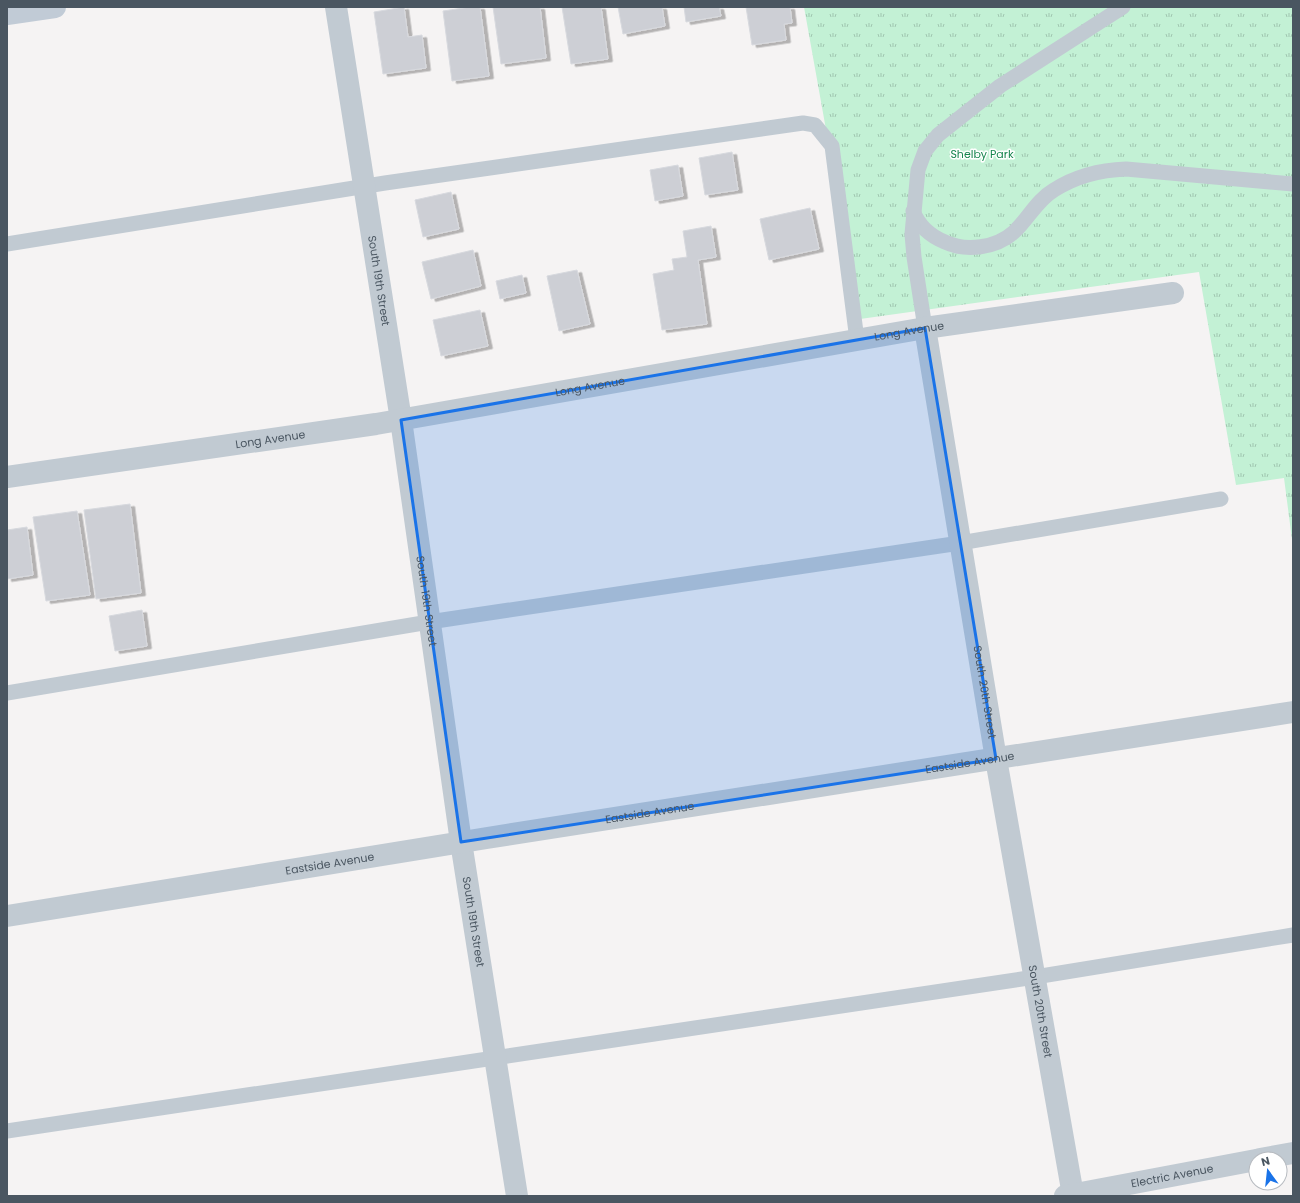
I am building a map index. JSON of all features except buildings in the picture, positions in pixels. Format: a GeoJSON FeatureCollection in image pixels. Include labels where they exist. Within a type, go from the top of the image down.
{"type":"FeatureCollection","features":[{"type":"Feature","properties":{"kind":"street"},"geometry":{"type":"LineString","coordinates":[[7,14],[55,7]]}},
{"type":"Feature","properties":{"kind":"street","name":"South 19th Street"},"geometry":{"type":"LineString","coordinates":[[336,7],[402,420],[429,622],[461,842],[517,1196]]}},
{"type":"Feature","properties":{"kind":"street","name":"Long Avenue"},"geometry":{"type":"LineString","coordinates":[[7,477],[402,420],[925,328],[1173,293]]}},
{"type":"Feature","properties":{"kind":"street","name":"South 20th Street"},"geometry":{"type":"LineString","coordinates":[[925,328],[996,759],[1035,977],[1069,1195]]}},
{"type":"Feature","properties":{"kind":"street","name":"Eastside Avenue"},"geometry":{"type":"LineString","coordinates":[[7,916],[461,842],[1293,712]]}},
{"type":"Feature","properties":{"kind":"street","name":"Electric Avenue"},"geometry":{"type":"LineString","coordinates":[[1069,1195],[1248,1161]]}},
{"type":"Feature","properties":{"kind":"lane","name":"South 20th Street"},"geometry":{"type":"LineString","coordinates":[[925,328],[914,257],[913,211],[920,163],[933,140],[1000,86],[1123,7]]}},
{"type":"Feature","properties":{"kind":"lane"},"geometry":{"type":"LineString","coordinates":[[7,244],[365,186],[803,123],[815,125],[832,146],[857,340]]}},
{"type":"Feature","properties":{"kind":"lane"},"geometry":{"type":"LineString","coordinates":[[913,211],[917,222],[934,237],[948,244],[971,248],[986,246],[1001,240],[1014,232],[1042,199],[1052,191],[1075,178],[1100,171],[1126,169],[1293,184]]}},
{"type":"Feature","properties":{"kind":"lane"},"geometry":{"type":"LineString","coordinates":[[7,693],[429,622],[960,543],[1221,499]]}},
{"type":"Feature","properties":{"kind":"lane"},"geometry":{"type":"LineString","coordinates":[[7,1131],[1035,977],[1293,935]]}},
{"type":"Feature","properties":{"kind":"highlighted area"},"geometry":{"type":"Polygon","coordinates":[[[925,328],[996,759],[461,842],[401,420],[925,328]]]}},
{"type":"Feature","properties":{"kind":"green space","name":"Shelby Park"},"geometry":{"type":"Polygon","coordinates":[[[804,7],[1293,7],[1293,547],[1284,478],[1236,485],[1199,272],[860,319],[804,7]]]}}]}
